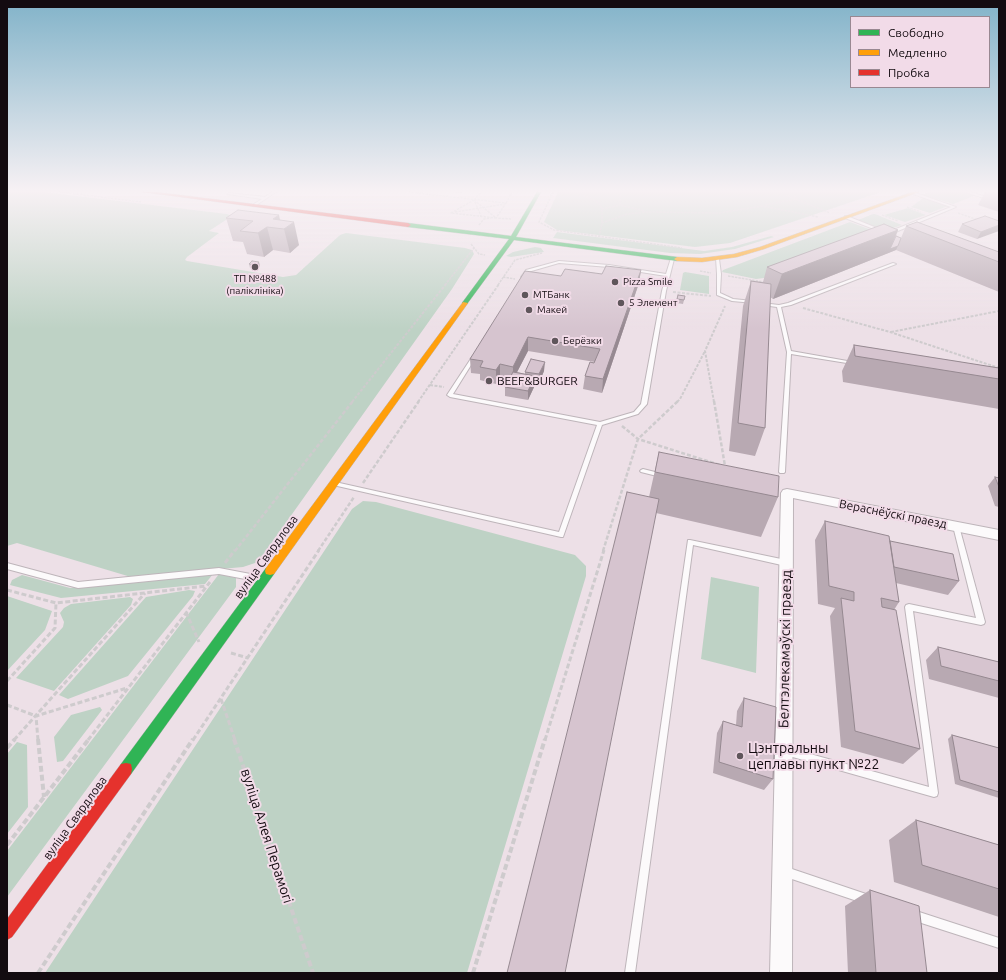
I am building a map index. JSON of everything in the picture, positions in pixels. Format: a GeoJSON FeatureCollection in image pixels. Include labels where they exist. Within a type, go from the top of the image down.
{"type":"FeatureCollection","features":[{"type":"Feature","properties":{"kind":"main road"},"geometry":{"type":"LineString","coordinates":[[481,238],[493,245],[498,257],[517,249],[548,248],[672,258],[717,259],[762,248],[790,238]]}},
{"type":"Feature","properties":{"kind":"main road"},"geometry":{"type":"LineString","coordinates":[[502,238],[548,248]]}},
{"type":"Feature","properties":{"kind":"main road"},"geometry":{"type":"LineString","coordinates":[[536,238],[548,248]]}},
{"type":"Feature","properties":{"kind":"main road","name":"вуліца Свярдлова"},"geometry":{"type":"LineString","coordinates":[[7,932],[512,239]]}},
{"type":"Feature","properties":{"kind":"street","name":"Вераснёўскі праезд"},"geometry":{"type":"LineString","coordinates":[[784,501],[956,526],[999,535]]}},
{"type":"Feature","properties":{"kind":"street","name":"Белтэлекамаўскі праезд"},"geometry":{"type":"LineString","coordinates":[[781,973],[786,563],[784,501]]}},
{"type":"Feature","properties":{"kind":"lane"},"geometry":{"type":"LineString","coordinates":[[478,351],[450,395],[600,424],[636,413],[644,404],[664,291],[672,258]]}},
{"type":"Feature","properties":{"kind":"lane"},"geometry":{"type":"LineString","coordinates":[[717,259],[719,274],[718,294],[732,300],[779,306],[790,304],[894,264]]}},
{"type":"Feature","properties":{"kind":"lane"},"geometry":{"type":"LineString","coordinates":[[521,280],[527,271],[559,262],[609,266],[668,275]]}},
{"type":"Feature","properties":{"kind":"lane"},"geometry":{"type":"LineString","coordinates":[[779,306],[789,352],[782,472]]}},
{"type":"Feature","properties":{"kind":"lane"},"geometry":{"type":"LineString","coordinates":[[789,352],[859,364]]}},
{"type":"Feature","properties":{"kind":"lane"},"geometry":{"type":"LineString","coordinates":[[333,484],[562,535],[600,424]]}},
{"type":"Feature","properties":{"kind":"lane"},"geometry":{"type":"LineString","coordinates":[[643,470],[666,476]]}},
{"type":"Feature","properties":{"kind":"lane"},"geometry":{"type":"LineString","coordinates":[[784,750],[934,793],[909,607],[981,622],[956,526]]}},
{"type":"Feature","properties":{"kind":"lane"},"geometry":{"type":"LineString","coordinates":[[630,973],[690,542],[786,563]]}},
{"type":"Feature","properties":{"kind":"lane"},"geometry":{"type":"LineString","coordinates":[[7,566],[78,585],[219,571],[264,580]]}},
{"type":"Feature","properties":{"kind":"lane"},"geometry":{"type":"LineString","coordinates":[[782,871],[873,901]]}},
{"type":"Feature","properties":{"kind":"lane"},"geometry":{"type":"LineString","coordinates":[[913,929],[907,913],[999,943]]}},
{"type":"Feature","properties":{"kind":"path"},"geometry":{"type":"LineString","coordinates":[[473,238],[474,248],[479,254],[485,255]]}},
{"type":"Feature","properties":{"kind":"path"},"geometry":{"type":"LineString","coordinates":[[605,238],[686,248]]}},
{"type":"Feature","properties":{"kind":"path"},"geometry":{"type":"LineString","coordinates":[[7,844],[127,688],[474,248]]}},
{"type":"Feature","properties":{"kind":"path"},"geometry":{"type":"LineString","coordinates":[[38,973],[359,490],[503,277],[515,260],[548,248]]}},
{"type":"Feature","properties":{"kind":"path"},"geometry":{"type":"LineString","coordinates":[[503,277],[521,280]]}},
{"type":"Feature","properties":{"kind":"path"},"geometry":{"type":"LineString","coordinates":[[756,286],[762,282]]}},
{"type":"Feature","properties":{"kind":"path"},"geometry":{"type":"LineString","coordinates":[[664,291],[723,297]]}},
{"type":"Feature","properties":{"kind":"path"},"geometry":{"type":"LineString","coordinates":[[473,973],[638,440],[680,399],[705,351],[725,306],[732,300]]}},
{"type":"Feature","properties":{"kind":"path"},"geometry":{"type":"LineString","coordinates":[[790,304],[890,332],[999,368]]}},
{"type":"Feature","properties":{"kind":"path"},"geometry":{"type":"LineString","coordinates":[[890,332],[999,311]]}},
{"type":"Feature","properties":{"kind":"path"},"geometry":{"type":"LineString","coordinates":[[705,351],[724,466]]}},
{"type":"Feature","properties":{"kind":"path"},"geometry":{"type":"LineString","coordinates":[[615,420],[638,440],[732,468]]}},
{"type":"Feature","properties":{"kind":"path"},"geometry":{"type":"LineString","coordinates":[[7,590],[56,604],[207,586]]}},
{"type":"Feature","properties":{"kind":"path"},"geometry":{"type":"LineString","coordinates":[[7,748],[145,593]]}},
{"type":"Feature","properties":{"kind":"path"},"geometry":{"type":"LineString","coordinates":[[7,681],[55,628],[56,604]]}},
{"type":"Feature","properties":{"kind":"path"},"geometry":{"type":"LineString","coordinates":[[7,705],[36,716],[127,688]]}},
{"type":"Feature","properties":{"kind":"path","name":"вуліца Алея Перамогі"},"geometry":{"type":"LineString","coordinates":[[221,699],[313,973]]}},
{"type":"Feature","properties":{"kind":"path"},"geometry":{"type":"LineString","coordinates":[[36,716],[44,797]]}},
{"type":"Feature","properties":{"kind":"green space"},"geometry":{"type":"Polygon","coordinates":[[[7,238],[213,238],[185,260],[283,277],[296,275],[337,238],[384,238],[472,250],[474,254],[452,289],[258,562],[243,567],[131,577],[17,543],[7,546],[7,238]]]}},
{"type":"Feature","properties":{"kind":"green space"},"geometry":{"type":"Polygon","coordinates":[[[553,238],[601,238],[704,251],[732,247],[765,238],[772,238],[735,249],[700,254],[670,253],[553,238]]]}},
{"type":"Feature","properties":{"kind":"green space"},"geometry":{"type":"Polygon","coordinates":[[[620,238],[746,238],[730,243],[695,247],[620,238]]]}},
{"type":"Feature","properties":{"kind":"green space"},"geometry":{"type":"Polygon","coordinates":[[[808,238],[868,238],[772,277],[756,279],[722,272],[723,270],[808,238]]]}},
{"type":"Feature","properties":{"kind":"green space"},"geometry":{"type":"Polygon","coordinates":[[[535,247],[541,248],[544,252],[511,257],[506,256],[513,252],[535,247]]]}},
{"type":"Feature","properties":{"kind":"green space"},"geometry":{"type":"Polygon","coordinates":[[[685,272],[709,276],[709,294],[680,290],[683,273],[685,272]]]}},
{"type":"Feature","properties":{"kind":"green space"},"geometry":{"type":"Polygon","coordinates":[[[363,501],[376,502],[575,555],[586,566],[586,576],[467,973],[45,973],[352,509],[363,501]]]}},
{"type":"Feature","properties":{"kind":"green space"},"geometry":{"type":"Polygon","coordinates":[[[213,574],[205,584],[61,598],[10,585],[12,580],[22,575],[70,588],[213,574]]]}},
{"type":"Feature","properties":{"kind":"green space"},"geometry":{"type":"Polygon","coordinates":[[[219,574],[236,578],[236,587],[7,897],[7,851],[219,574]]]}},
{"type":"Feature","properties":{"kind":"green space"},"geometry":{"type":"Polygon","coordinates":[[[711,577],[759,587],[756,673],[701,659],[711,577]]]}},
{"type":"Feature","properties":{"kind":"green space"},"geometry":{"type":"Polygon","coordinates":[[[189,590],[195,591],[193,596],[128,676],[68,699],[59,695],[146,597],[189,590]]]}},
{"type":"Feature","properties":{"kind":"green space"},"geometry":{"type":"Polygon","coordinates":[[[7,596],[52,611],[45,630],[7,671],[7,596]]]}},
{"type":"Feature","properties":{"kind":"green space"},"geometry":{"type":"Polygon","coordinates":[[[130,597],[133,599],[131,605],[54,691],[16,678],[63,627],[64,622],[60,613],[64,608],[71,604],[130,597]]]}},
{"type":"Feature","properties":{"kind":"green space"},"geometry":{"type":"Polygon","coordinates":[[[100,707],[102,710],[63,761],[57,762],[54,737],[71,715],[100,707]]]}},
{"type":"Feature","properties":{"kind":"green space"},"geometry":{"type":"Polygon","coordinates":[[[17,742],[27,745],[28,807],[7,834],[7,754],[17,742]]]}},
{"type":"Feature","properties":{"kind":"building"},"geometry":{"type":"Polygon","coordinates":[[[847,238],[878,238],[782,274],[767,267],[847,238]]]}},
{"type":"Feature","properties":{"kind":"building"},"geometry":{"type":"Polygon","coordinates":[[[895,238],[901,238],[898,246],[890,249],[895,238]]]}},
{"type":"Feature","properties":{"kind":"building"},"geometry":{"type":"Polygon","coordinates":[[[936,238],[960,238],[999,252],[999,262],[936,238]]]}},
{"type":"Feature","properties":{"kind":"building"},"geometry":{"type":"Polygon","coordinates":[[[252,261],[259,262],[256,265],[249,264],[252,261]]]}},
{"type":"Feature","properties":{"kind":"building","name":"Берёзки"},"geometry":{"type":"Polygon","coordinates":[[[606,266],[641,270],[603,379],[585,376],[590,362],[594,363],[600,349],[528,337],[513,367],[500,364],[496,370],[480,367],[483,361],[470,359],[525,271],[561,276],[565,269],[602,274],[606,266]]]}},
{"type":"Feature","properties":{"kind":"building"},"geometry":{"type":"Polygon","coordinates":[[[751,281],[771,284],[765,428],[738,423],[751,281]]]}},
{"type":"Feature","properties":{"kind":"building"},"geometry":{"type":"Polygon","coordinates":[[[678,295],[685,296],[684,300],[677,299],[678,295]]]}},
{"type":"Feature","properties":{"kind":"building"},"geometry":{"type":"Polygon","coordinates":[[[854,345],[999,368],[999,379],[855,356],[854,345]]]}},
{"type":"Feature","properties":{"kind":"building"},"geometry":{"type":"Polygon","coordinates":[[[531,359],[545,362],[539,374],[525,372],[531,359]]]}},
{"type":"Feature","properties":{"kind":"building"},"geometry":{"type":"Polygon","coordinates":[[[513,372],[535,376],[528,391],[505,387],[513,372]]]}},
{"type":"Feature","properties":{"kind":"building"},"geometry":{"type":"Polygon","coordinates":[[[659,452],[779,476],[778,497],[655,472],[659,452]]]}},
{"type":"Feature","properties":{"kind":"building"},"geometry":{"type":"Polygon","coordinates":[[[995,477],[999,478],[999,487],[995,477]]]}},
{"type":"Feature","properties":{"kind":"building"},"geometry":{"type":"Polygon","coordinates":[[[627,492],[659,499],[565,973],[507,973],[627,492]]]}},
{"type":"Feature","properties":{"kind":"building"},"geometry":{"type":"Polygon","coordinates":[[[825,521],[889,536],[899,602],[881,598],[882,607],[896,610],[920,749],[855,731],[841,598],[854,601],[854,592],[829,586],[825,521]]]}},
{"type":"Feature","properties":{"kind":"building"},"geometry":{"type":"Polygon","coordinates":[[[890,541],[953,554],[959,581],[894,567],[890,541]]]}},
{"type":"Feature","properties":{"kind":"building"},"geometry":{"type":"Polygon","coordinates":[[[938,647],[999,662],[999,681],[941,666],[938,647]]]}},
{"type":"Feature","properties":{"kind":"building","name":"Цэнтральны цеплавы пункт №22"},"geometry":{"type":"Polygon","coordinates":[[[744,698],[776,707],[773,779],[719,762],[723,721],[742,727],[744,698]]]}},
{"type":"Feature","properties":{"kind":"building"},"geometry":{"type":"Polygon","coordinates":[[[952,735],[999,748],[999,792],[960,780],[952,735]]]}},
{"type":"Feature","properties":{"kind":"building"},"geometry":{"type":"Polygon","coordinates":[[[916,820],[999,845],[999,889],[922,865],[916,820]]]}},
{"type":"Feature","properties":{"kind":"building"},"geometry":{"type":"Polygon","coordinates":[[[870,890],[919,906],[927,973],[876,973],[870,890]]]}},
{"type":"Feature","properties":{"kind":"traffic: fast"},"geometry":{"type":"LineString","coordinates":[[509,238],[677,259]]}},
{"type":"Feature","properties":{"kind":"traffic: fast"},"geometry":{"type":"LineString","coordinates":[[465,303],[513,238]]}},
{"type":"Feature","properties":{"kind":"traffic: fast"},"geometry":{"type":"LineString","coordinates":[[126,769],[270,571]]}},
{"type":"Feature","properties":{"kind":"traffic: slow"},"geometry":{"type":"LineString","coordinates":[[677,259],[702,260],[735,256],[790,238]]}},
{"type":"Feature","properties":{"kind":"traffic: slow"},"geometry":{"type":"LineString","coordinates":[[270,571],[465,303]]}},
{"type":"Feature","properties":{"kind":"traffic: jam"},"geometry":{"type":"LineString","coordinates":[[7,932],[126,769]]}},
{"type":"Feature","properties":{"kind":"place","name":"ТП №488 (паліклініка)"},"geometry":{"type":"Point","coordinates":[255,267]}},
{"type":"Feature","properties":{"kind":"place","name":"Pizza Smile"},"geometry":{"type":"Point","coordinates":[615,282]}},
{"type":"Feature","properties":{"kind":"place","name":"МТБанк"},"geometry":{"type":"Point","coordinates":[525,295]}},
{"type":"Feature","properties":{"kind":"place","name":"5 Элемент"},"geometry":{"type":"Point","coordinates":[621,303]}},
{"type":"Feature","properties":{"kind":"place","name":"Макей"},"geometry":{"type":"Point","coordinates":[529,310]}},
{"type":"Feature","properties":{"kind":"place","name":"Берёзки"},"geometry":{"type":"Point","coordinates":[555,341]}},
{"type":"Feature","properties":{"kind":"place","name":"BEEF&BURGER"},"geometry":{"type":"Point","coordinates":[489,381]}},
{"type":"Feature","properties":{"kind":"place","name":"Цэнтральны цеплавы пункт №22"},"geometry":{"type":"Point","coordinates":[740,756]}}]}
